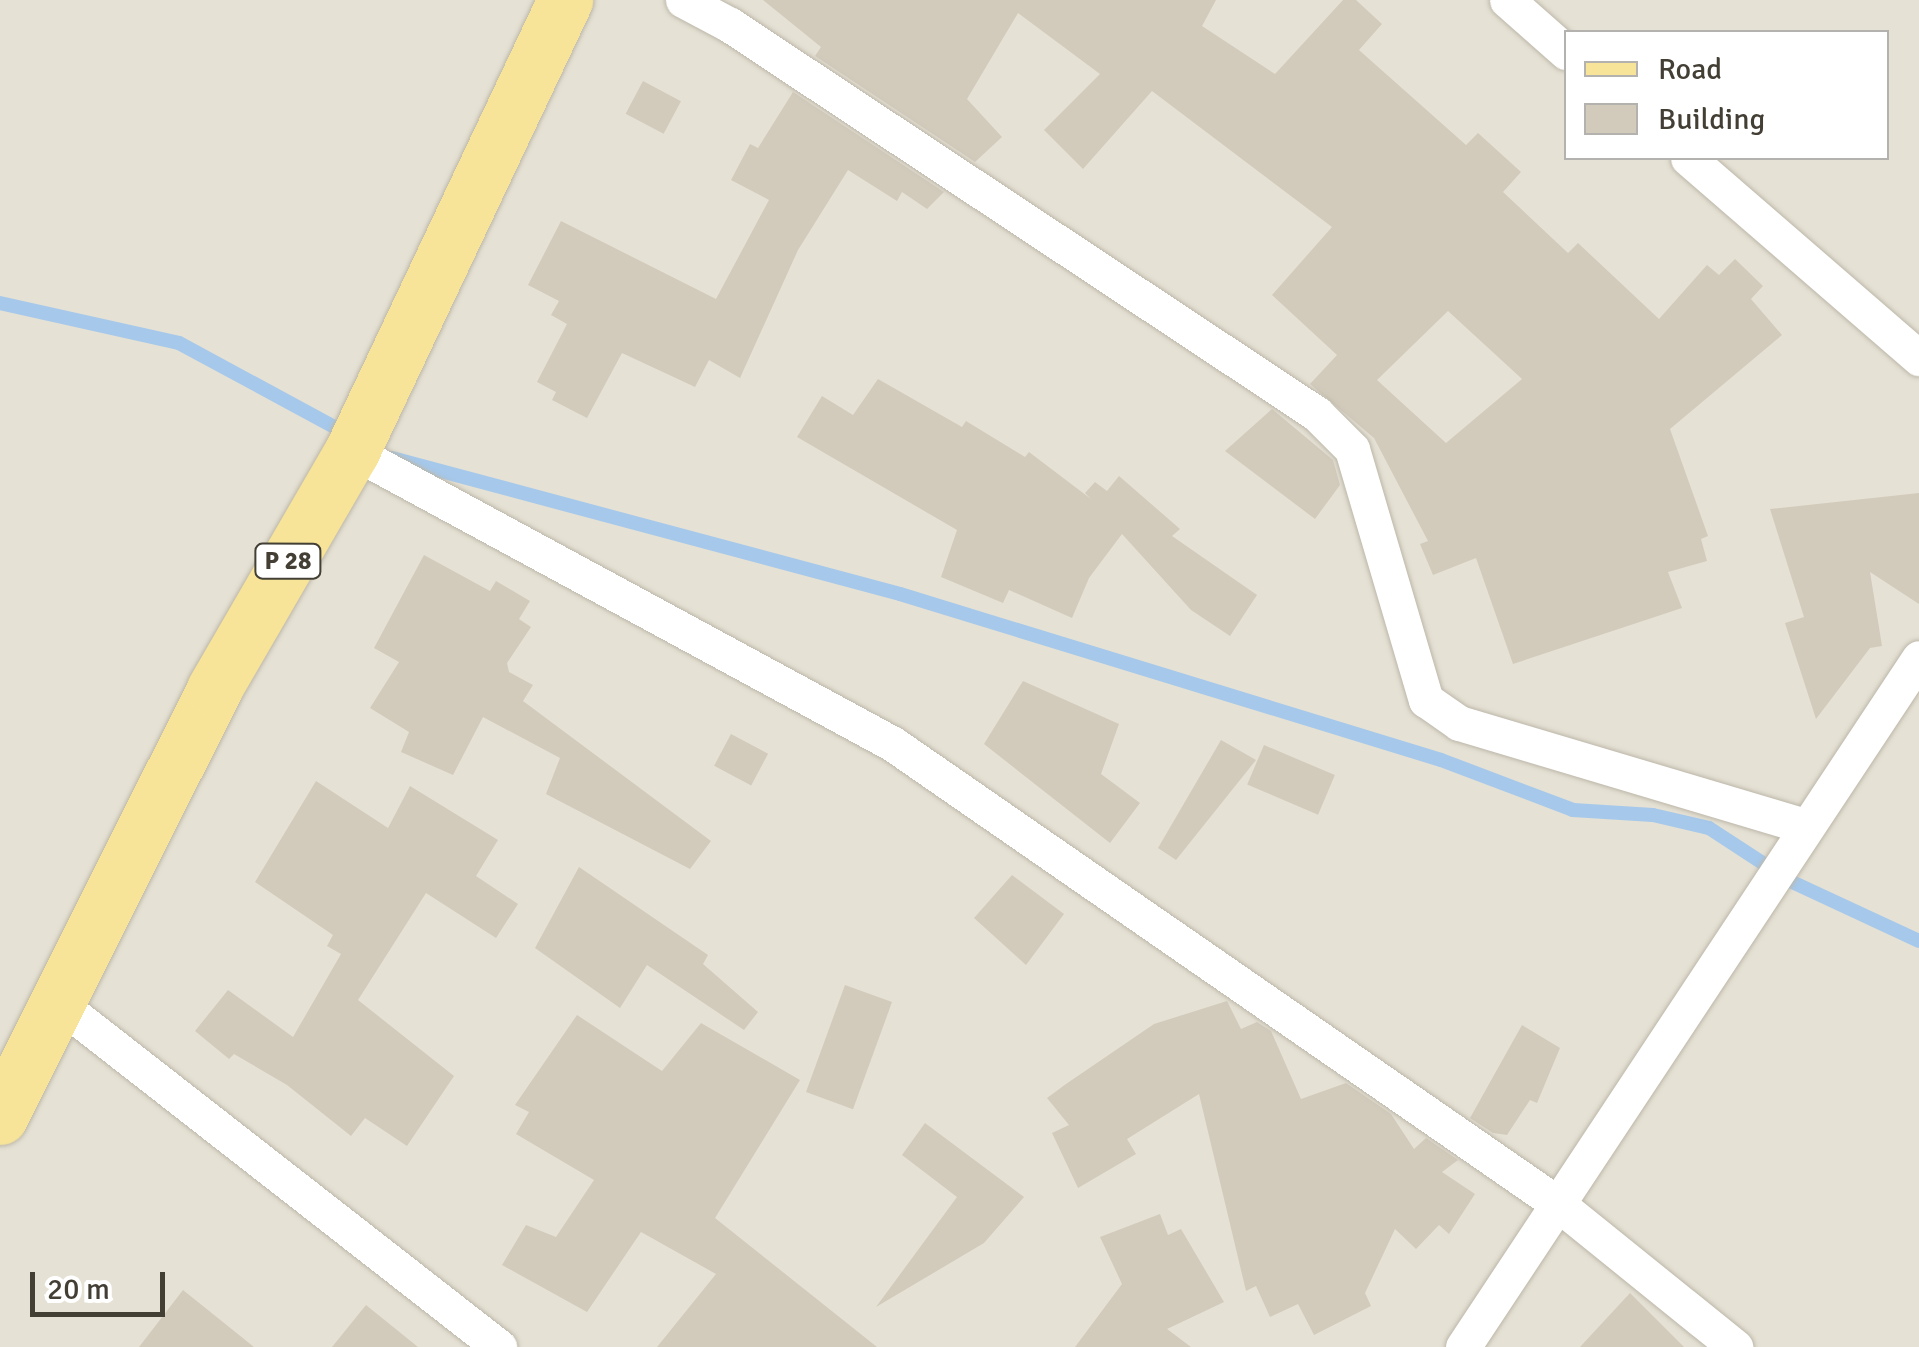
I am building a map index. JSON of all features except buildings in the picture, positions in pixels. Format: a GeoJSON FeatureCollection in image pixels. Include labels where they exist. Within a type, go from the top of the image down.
{"type":"FeatureCollection","features":[{"type":"Feature","properties":{"kind":"main road","name":"P 28"},"geometry":{"type":"LineString","coordinates":[[0,1117],[54,999],[214,689],[352,451],[565,0]]}},
{"type":"Feature","properties":{"kind":"street"},"geometry":{"type":"LineString","coordinates":[[683,0],[747,36],[1317,414],[1352,450],[1426,700],[1458,723],[1805,826]]}},
{"type":"Feature","properties":{"kind":"street"},"geometry":{"type":"LineString","coordinates":[[1506,0],[1564,50]]}},
{"type":"Feature","properties":{"kind":"street"},"geometry":{"type":"LineString","coordinates":[[1690,160],[1919,358]]}},
{"type":"Feature","properties":{"kind":"street"},"geometry":{"type":"LineString","coordinates":[[352,451],[893,744],[1558,1204],[1735,1347]]}},
{"type":"Feature","properties":{"kind":"street"},"geometry":{"type":"LineString","coordinates":[[1463,1347],[1919,658]]}},
{"type":"Feature","properties":{"kind":"street"},"geometry":{"type":"LineString","coordinates":[[54,999],[499,1347]]}},
{"type":"Feature","properties":{"kind":"shaded area"},"geometry":{"type":"Polygon","coordinates":[[[0,0],[1919,0],[1919,1347],[0,1347],[0,0]]]}},
{"type":"Feature","properties":{"kind":"waterway"},"geometry":{"type":"LineString","coordinates":[[0,303],[179,343],[347,434]]}},
{"type":"Feature","properties":{"kind":"waterway"},"geometry":{"type":"LineString","coordinates":[[392,458],[900,594],[1441,760],[1573,810],[1653,815],[1709,828],[1790,881],[1919,941]]}}]}
